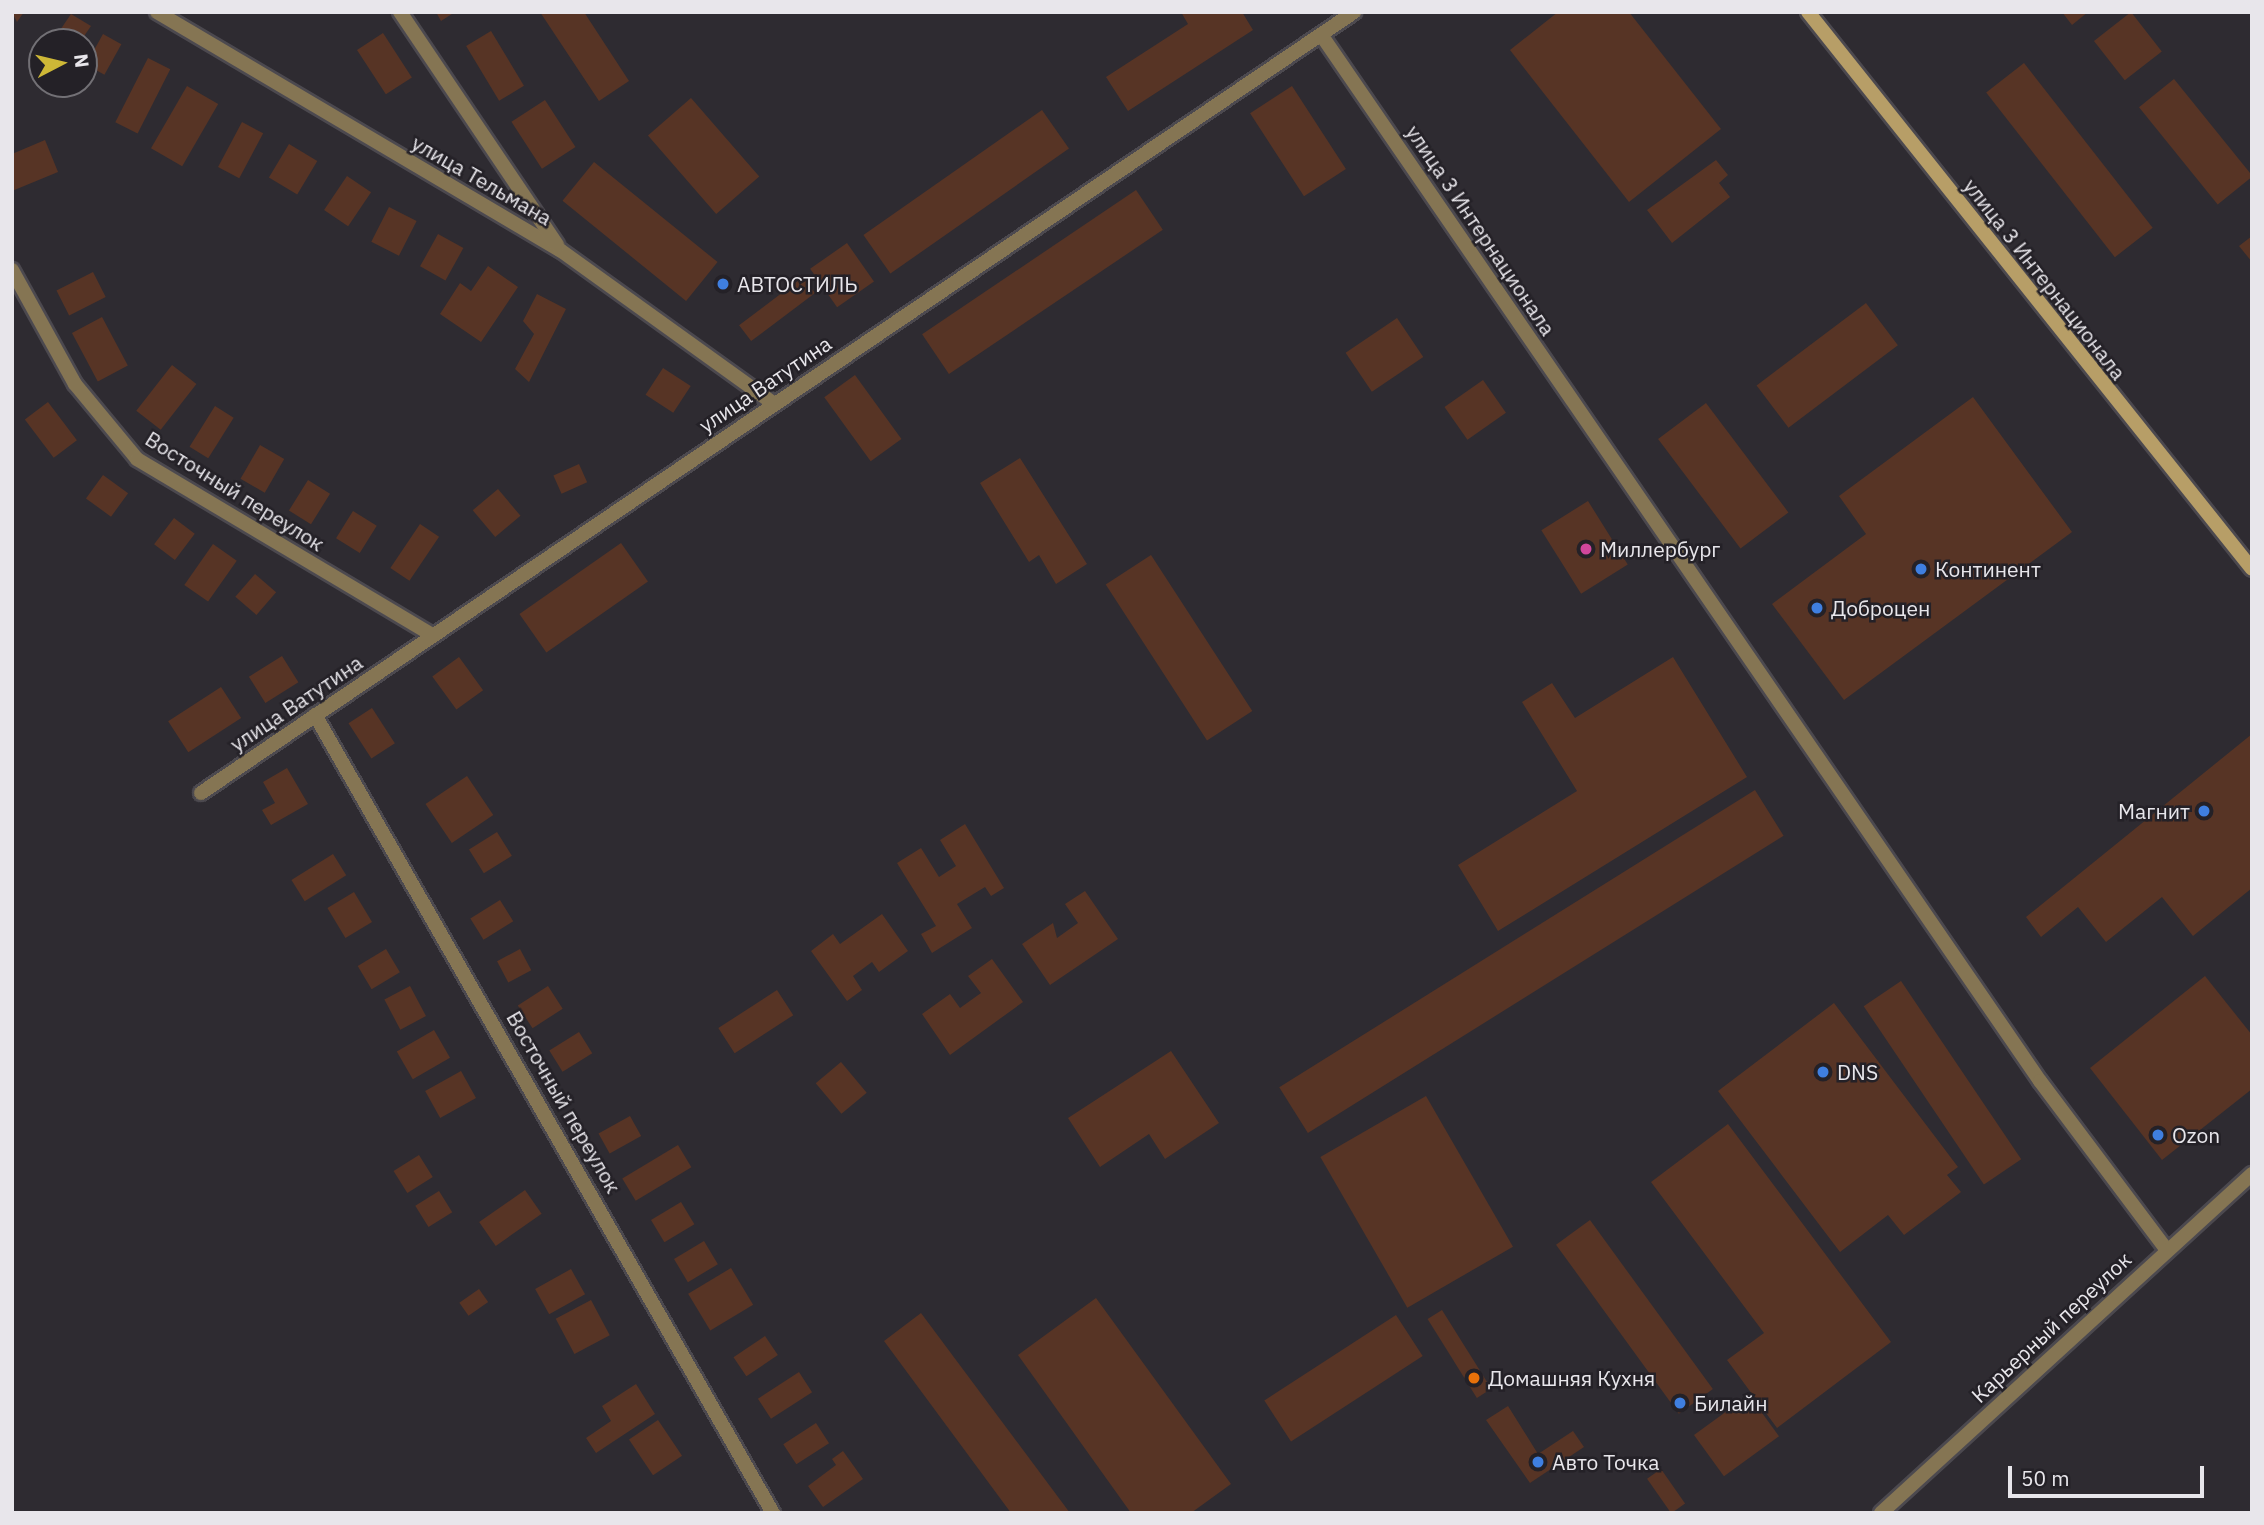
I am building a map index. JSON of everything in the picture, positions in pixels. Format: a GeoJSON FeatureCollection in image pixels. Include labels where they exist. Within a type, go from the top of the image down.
{"type":"FeatureCollection","features":[{"type":"Feature","properties":{"kind":"main road","name":"улица 3 Интернационала"},"geometry":{"type":"LineString","coordinates":[[1808,12],[2252,569]]}},
{"type":"Feature","properties":{"kind":"street","name":"улица Тельмана"},"geometry":{"type":"LineString","coordinates":[[157,12],[559,250],[773,403]]}},
{"type":"Feature","properties":{"kind":"street"},"geometry":{"type":"LineString","coordinates":[[400,12],[559,250]]}},
{"type":"Feature","properties":{"kind":"street","name":"улица Ватутина"},"geometry":{"type":"LineString","coordinates":[[201,793],[773,403],[1354,12]]}},
{"type":"Feature","properties":{"kind":"street","name":"улица 3 Интернационала"},"geometry":{"type":"LineString","coordinates":[[1322,36],[2040,1081],[2166,1249]]}},
{"type":"Feature","properties":{"kind":"street","name":"Восточный переулок"},"geometry":{"type":"LineString","coordinates":[[12,270],[75,384],[137,459],[432,635]]}},
{"type":"Feature","properties":{"kind":"street","name":"Восточный переулок"},"geometry":{"type":"LineString","coordinates":[[315,715],[773,1513]]}},
{"type":"Feature","properties":{"kind":"street","name":"Карьерный переулок"},"geometry":{"type":"LineString","coordinates":[[1881,1513],[2166,1249],[2252,1174]]}},
{"type":"Feature","properties":{"kind":"building"},"geometry":{"type":"Polygon","coordinates":[[[12,12],[24,12],[17,22],[12,12]]]}},
{"type":"Feature","properties":{"kind":"building"},"geometry":{"type":"Polygon","coordinates":[[[436,12],[455,12],[441,21],[436,12]]]}},
{"type":"Feature","properties":{"kind":"building"},"geometry":{"type":"Polygon","coordinates":[[[540,12],[584,12],[629,81],[599,101],[540,12]]]}},
{"type":"Feature","properties":{"kind":"building"},"geometry":{"type":"Polygon","coordinates":[[[1181,12],[1242,12],[1253,30],[1128,111],[1106,77],[1188,24],[1181,12]]]}},
{"type":"Feature","properties":{"kind":"building"},"geometry":{"type":"Polygon","coordinates":[[[1558,12],[1629,12],[1721,129],[1629,202],[1510,50],[1558,12]]]}},
{"type":"Feature","properties":{"kind":"building"},"geometry":{"type":"Polygon","coordinates":[[[2062,12],[2088,12],[2072,25],[2062,12]]]}},
{"type":"Feature","properties":{"kind":"building"},"geometry":{"type":"Polygon","coordinates":[[[2131,12],[2162,51],[2125,80],[2094,41],[2131,12]]]}},
{"type":"Feature","properties":{"kind":"building"},"geometry":{"type":"Polygon","coordinates":[[[71,14],[91,26],[90,28],[62,28],[71,14]]]}},
{"type":"Feature","properties":{"kind":"building"},"geometry":{"type":"Polygon","coordinates":[[[491,31],[524,86],[499,101],[466,46],[491,31]]]}},
{"type":"Feature","properties":{"kind":"building"},"geometry":{"type":"Polygon","coordinates":[[[383,33],[412,77],[386,94],[357,50],[383,33]]]}},
{"type":"Feature","properties":{"kind":"building"},"geometry":{"type":"Polygon","coordinates":[[[103,34],[121,44],[104,75],[98,71],[98,43],[103,34]]]}},
{"type":"Feature","properties":{"kind":"building"},"geometry":{"type":"Polygon","coordinates":[[[148,58],[170,69],[138,134],[115,122],[148,58]]]}},
{"type":"Feature","properties":{"kind":"building"},"geometry":{"type":"Polygon","coordinates":[[[2024,63],[2153,228],[2115,257],[1986,93],[2024,63]]]}},
{"type":"Feature","properties":{"kind":"building"},"geometry":{"type":"Polygon","coordinates":[[[2174,79],[2252,175],[2218,204],[2139,107],[2174,79]]]}},
{"type":"Feature","properties":{"kind":"building"},"geometry":{"type":"Polygon","coordinates":[[[187,86],[218,104],[182,166],[151,148],[187,86]]]}},
{"type":"Feature","properties":{"kind":"building"},"geometry":{"type":"Polygon","coordinates":[[[1292,86],[1346,169],[1304,196],[1250,113],[1292,86]]]}},
{"type":"Feature","properties":{"kind":"building"},"geometry":{"type":"Polygon","coordinates":[[[691,98],[759,176],[716,214],[648,135],[691,98]]]}},
{"type":"Feature","properties":{"kind":"building"},"geometry":{"type":"Polygon","coordinates":[[[545,100],[575,147],[542,169],[511,122],[545,100]]]}},
{"type":"Feature","properties":{"kind":"building"},"geometry":{"type":"Polygon","coordinates":[[[1042,110],[1069,149],[890,274],[863,235],[1042,110]]]}},
{"type":"Feature","properties":{"kind":"building"},"geometry":{"type":"Polygon","coordinates":[[[242,122],[263,133],[239,178],[218,167],[242,122]]]}},
{"type":"Feature","properties":{"kind":"building"},"geometry":{"type":"Polygon","coordinates":[[[45,140],[58,172],[12,191],[12,154],[45,140]]]}},
{"type":"Feature","properties":{"kind":"building"},"geometry":{"type":"Polygon","coordinates":[[[289,144],[317,161],[297,194],[269,177],[289,144]]]}},
{"type":"Feature","properties":{"kind":"building"},"geometry":{"type":"Polygon","coordinates":[[[1716,160],[1728,175],[1719,183],[1730,197],[1672,243],[1647,210],[1716,160]]]}},
{"type":"Feature","properties":{"kind":"building"},"geometry":{"type":"Polygon","coordinates":[[[594,162],[718,262],[686,301],[563,201],[594,162]]]}},
{"type":"Feature","properties":{"kind":"building"},"geometry":{"type":"Polygon","coordinates":[[[347,176],[371,192],[348,226],[324,210],[347,176]]]}},
{"type":"Feature","properties":{"kind":"building"},"geometry":{"type":"Polygon","coordinates":[[[1136,190],[1163,230],[949,374],[922,334],[1136,190]]]}},
{"type":"Feature","properties":{"kind":"building"},"geometry":{"type":"Polygon","coordinates":[[[389,207],[417,221],[399,256],[371,242],[389,207]]]}},
{"type":"Feature","properties":{"kind":"building"},"geometry":{"type":"Polygon","coordinates":[[[438,234],[463,248],[445,280],[420,266],[438,234]]]}},
{"type":"Feature","properties":{"kind":"building"},"geometry":{"type":"Polygon","coordinates":[[[2252,236],[2252,262],[2239,246],[2252,236]]]}},
{"type":"Feature","properties":{"kind":"building"},"geometry":{"type":"Polygon","coordinates":[[[847,243],[874,282],[837,307],[810,269],[847,243]]]}},
{"type":"Feature","properties":{"kind":"building"},"geometry":{"type":"Polygon","coordinates":[[[488,266],[518,287],[481,342],[440,314],[460,283],[471,291],[488,266]]]}},
{"type":"Feature","properties":{"kind":"building"},"geometry":{"type":"Polygon","coordinates":[[[93,272],[106,297],[69,316],[56,291],[93,272]]]}},
{"type":"Feature","properties":{"kind":"building"},"geometry":{"type":"Polygon","coordinates":[[[803,277],[815,293],[751,341],[739,325],[803,277]]]}},
{"type":"Feature","properties":{"kind":"building"},"geometry":{"type":"Polygon","coordinates":[[[537,294],[566,309],[529,382],[515,369],[534,334],[523,321],[537,294]]]}},
{"type":"Feature","properties":{"kind":"building"},"geometry":{"type":"Polygon","coordinates":[[[1866,303],[1898,345],[1788,428],[1757,385],[1866,303]]]}},
{"type":"Feature","properties":{"kind":"building"},"geometry":{"type":"Polygon","coordinates":[[[102,317],[128,366],[98,382],[72,333],[102,317]]]}},
{"type":"Feature","properties":{"kind":"building"},"geometry":{"type":"Polygon","coordinates":[[[1397,318],[1423,357],[1372,392],[1346,353],[1397,318]]]}},
{"type":"Feature","properties":{"kind":"building"},"geometry":{"type":"Polygon","coordinates":[[[172,365],[196,384],[161,430],[136,411],[172,365]]]}},
{"type":"Feature","properties":{"kind":"building"},"geometry":{"type":"Polygon","coordinates":[[[663,368],[691,386],[673,413],[646,395],[663,368]]]}},
{"type":"Feature","properties":{"kind":"building"},"geometry":{"type":"Polygon","coordinates":[[[855,375],[901,439],[871,461],[824,397],[855,375]]]}},
{"type":"Feature","properties":{"kind":"building"},"geometry":{"type":"Polygon","coordinates":[[[1483,380],[1506,413],[1467,440],[1444,407],[1483,380]]]}},
{"type":"Feature","properties":{"kind":"building","name":"Континент"},"geometry":{"type":"Polygon","coordinates":[[[1973,397],[2072,532],[1844,700],[1772,604],[1866,534],[1839,496],[1973,397]]]}},
{"type":"Feature","properties":{"kind":"building"},"geometry":{"type":"Polygon","coordinates":[[[48,402],[77,440],[54,458],[25,419],[48,402]]]}},
{"type":"Feature","properties":{"kind":"building"},"geometry":{"type":"Polygon","coordinates":[[[1706,403],[1788,512],[1741,549],[1658,439],[1706,403]]]}},
{"type":"Feature","properties":{"kind":"building"},"geometry":{"type":"Polygon","coordinates":[[[215,406],[234,418],[208,458],[190,447],[215,406]]]}},
{"type":"Feature","properties":{"kind":"building"},"geometry":{"type":"Polygon","coordinates":[[[260,445],[284,459],[265,493],[240,479],[260,445]]]}},
{"type":"Feature","properties":{"kind":"building"},"geometry":{"type":"Polygon","coordinates":[[[1020,458],[1087,564],[1056,584],[1039,555],[1029,562],[980,483],[1020,458]]]}},
{"type":"Feature","properties":{"kind":"building"},"geometry":{"type":"Polygon","coordinates":[[[579,464],[587,482],[562,494],[553,475],[579,464]]]}},
{"type":"Feature","properties":{"kind":"building"},"geometry":{"type":"Polygon","coordinates":[[[103,475],[128,493],[111,517],[86,498],[103,475]]]}},
{"type":"Feature","properties":{"kind":"building"},"geometry":{"type":"Polygon","coordinates":[[[308,480],[330,494],[311,524],[289,511],[308,480]]]}},
{"type":"Feature","properties":{"kind":"building"},"geometry":{"type":"Polygon","coordinates":[[[498,489],[520,516],[495,537],[473,510],[498,489]]]}},
{"type":"Feature","properties":{"kind":"building","name":"Миллербург"},"geometry":{"type":"Polygon","coordinates":[[[1588,501],[1628,565],[1581,594],[1541,530],[1588,501]]]}},
{"type":"Feature","properties":{"kind":"building"},"geometry":{"type":"Polygon","coordinates":[[[353,511],[377,526],[360,553],[336,538],[353,511]]]}},
{"type":"Feature","properties":{"kind":"building"},"geometry":{"type":"Polygon","coordinates":[[[174,518],[195,534],[175,560],[154,544],[174,518]]]}},
{"type":"Feature","properties":{"kind":"building"},"geometry":{"type":"Polygon","coordinates":[[[420,524],[439,537],[409,581],[390,568],[420,524]]]}},
{"type":"Feature","properties":{"kind":"building"},"geometry":{"type":"Polygon","coordinates":[[[621,543],[648,582],[546,653],[519,614],[621,543]]]}},
{"type":"Feature","properties":{"kind":"building"},"geometry":{"type":"Polygon","coordinates":[[[213,544],[237,561],[208,602],[184,585],[213,544]]]}},
{"type":"Feature","properties":{"kind":"building"},"geometry":{"type":"Polygon","coordinates":[[[1151,555],[1252,711],[1207,740],[1106,584],[1151,555]]]}},
{"type":"Feature","properties":{"kind":"building"},"geometry":{"type":"Polygon","coordinates":[[[255,574],[276,592],[256,615],[235,597],[255,574]]]}},
{"type":"Feature","properties":{"kind":"building"},"geometry":{"type":"Polygon","coordinates":[[[282,656],[298,682],[265,703],[249,677],[282,656]]]}},
{"type":"Feature","properties":{"kind":"building"},"geometry":{"type":"Polygon","coordinates":[[[459,657],[483,690],[456,710],[432,676],[459,657]]]}},
{"type":"Feature","properties":{"kind":"building"},"geometry":{"type":"Polygon","coordinates":[[[1673,657],[1747,777],[1498,931],[1458,865],[1577,791],[1522,702],[1552,683],[1575,718],[1673,657]]]}},
{"type":"Feature","properties":{"kind":"building"},"geometry":{"type":"Polygon","coordinates":[[[221,687],[241,718],[188,752],[168,721],[221,687]]]}},
{"type":"Feature","properties":{"kind":"building"},"geometry":{"type":"Polygon","coordinates":[[[372,708],[395,743],[371,758],[349,723],[372,708]]]}},
{"type":"Feature","properties":{"kind":"building","name":"Магнит"},"geometry":{"type":"Polygon","coordinates":[[[2252,734],[2252,888],[2193,936],[2162,897],[2106,942],[2078,907],[2041,937],[2026,917],[2252,734]]]}},
{"type":"Feature","properties":{"kind":"building"},"geometry":{"type":"Polygon","coordinates":[[[287,768],[308,804],[271,825],[262,810],[275,803],[263,782],[287,768]]]}},
{"type":"Feature","properties":{"kind":"building"},"geometry":{"type":"Polygon","coordinates":[[[467,776],[493,815],[452,843],[426,804],[467,776]]]}},
{"type":"Feature","properties":{"kind":"building"},"geometry":{"type":"Polygon","coordinates":[[[1755,790],[1784,836],[1308,1133],[1279,1087],[1755,790]]]}},
{"type":"Feature","properties":{"kind":"building"},"geometry":{"type":"Polygon","coordinates":[[[965,824],[1004,888],[991,896],[985,887],[957,904],[972,928],[932,953],[921,934],[936,926],[897,863],[921,848],[939,877],[956,866],[940,840],[965,824]]]}},
{"type":"Feature","properties":{"kind":"building"},"geometry":{"type":"Polygon","coordinates":[[[497,832],[512,856],[484,873],[469,849],[497,832]]]}},
{"type":"Feature","properties":{"kind":"building"},"geometry":{"type":"Polygon","coordinates":[[[333,854],[346,875],[305,901],[291,880],[333,854]]]}},
{"type":"Feature","properties":{"kind":"building"},"geometry":{"type":"Polygon","coordinates":[[[1085,891],[1118,939],[1050,985],[1022,944],[1053,923],[1057,938],[1078,923],[1065,904],[1085,891]]]}},
{"type":"Feature","properties":{"kind":"building"},"geometry":{"type":"Polygon","coordinates":[[[354,892],[372,922],[345,938],[327,908],[354,892]]]}},
{"type":"Feature","properties":{"kind":"building"},"geometry":{"type":"Polygon","coordinates":[[[500,900],[513,921],[484,940],[470,919],[500,900]]]}},
{"type":"Feature","properties":{"kind":"building"},"geometry":{"type":"Polygon","coordinates":[[[882,914],[908,951],[879,972],[872,962],[853,976],[862,990],[847,1001],[811,951],[833,934],[840,944],[882,914]]]}},
{"type":"Feature","properties":{"kind":"building"},"geometry":{"type":"Polygon","coordinates":[[[386,949],[400,972],[372,989],[358,966],[386,949]]]}},
{"type":"Feature","properties":{"kind":"building"},"geometry":{"type":"Polygon","coordinates":[[[520,949],[531,970],[508,982],[497,961],[520,949]]]}},
{"type":"Feature","properties":{"kind":"building"},"geometry":{"type":"Polygon","coordinates":[[[992,959],[1023,1002],[950,1055],[922,1014],[950,994],[960,1008],[981,993],[968,976],[992,959]]]}},
{"type":"Feature","properties":{"kind":"building"},"geometry":{"type":"Polygon","coordinates":[[[2205,976],[2252,1035],[2252,1089],[2162,1160],[2090,1068],[2205,976]]]}},
{"type":"Feature","properties":{"kind":"building"},"geometry":{"type":"Polygon","coordinates":[[[1901,981],[2021,1159],[1984,1184],[1864,1006],[1901,981]]]}},
{"type":"Feature","properties":{"kind":"building"},"geometry":{"type":"Polygon","coordinates":[[[410,986],[426,1016],[400,1030],[384,1000],[410,986]]]}},
{"type":"Feature","properties":{"kind":"building"},"geometry":{"type":"Polygon","coordinates":[[[548,986],[563,1009],[533,1028],[518,1006],[548,986]]]}},
{"type":"Feature","properties":{"kind":"building"},"geometry":{"type":"Polygon","coordinates":[[[777,990],[793,1015],[735,1053],[718,1028],[777,990]]]}},
{"type":"Feature","properties":{"kind":"building"},"geometry":{"type":"Polygon","coordinates":[[[1834,1003],[1958,1167],[1947,1175],[1961,1192],[1904,1235],[1888,1215],[1840,1252],[1718,1091],[1834,1003]]]}},
{"type":"Feature","properties":{"kind":"building"},"geometry":{"type":"Polygon","coordinates":[[[434,1030],[450,1058],[413,1079],[397,1052],[434,1030]]]}},
{"type":"Feature","properties":{"kind":"building"},"geometry":{"type":"Polygon","coordinates":[[[579,1032],[592,1053],[563,1072],[549,1051],[579,1032]]]}},
{"type":"Feature","properties":{"kind":"building"},"geometry":{"type":"Polygon","coordinates":[[[1171,1051],[1219,1123],[1165,1159],[1149,1134],[1100,1167],[1068,1118],[1171,1051]]]}},
{"type":"Feature","properties":{"kind":"building"},"geometry":{"type":"Polygon","coordinates":[[[841,1062],[867,1093],[841,1114],[816,1083],[841,1062]]]}},
{"type":"Feature","properties":{"kind":"building"},"geometry":{"type":"Polygon","coordinates":[[[461,1071],[476,1098],[440,1118],[425,1091],[461,1071]]]}},
{"type":"Feature","properties":{"kind":"building"},"geometry":{"type":"Polygon","coordinates":[[[1426,1096],[1513,1247],[1407,1308],[1320,1157],[1426,1096]]]}},
{"type":"Feature","properties":{"kind":"building"},"geometry":{"type":"Polygon","coordinates":[[[630,1116],[641,1136],[610,1154],[599,1133],[630,1116]]]}},
{"type":"Feature","properties":{"kind":"building"},"geometry":{"type":"Polygon","coordinates":[[[1728,1124],[1891,1342],[1777,1428],[1727,1360],[1764,1333],[1651,1182],[1728,1124]]]}},
{"type":"Feature","properties":{"kind":"building"},"geometry":{"type":"Polygon","coordinates":[[[678,1145],[691,1167],[636,1201],[622,1178],[678,1145]]]}},
{"type":"Feature","properties":{"kind":"building"},"geometry":{"type":"Polygon","coordinates":[[[419,1155],[433,1177],[407,1193],[394,1171],[419,1155]]]}},
{"type":"Feature","properties":{"kind":"building"},"geometry":{"type":"Polygon","coordinates":[[[525,1190],[542,1214],[496,1246],[479,1222],[525,1190]]]}},
{"type":"Feature","properties":{"kind":"building"},"geometry":{"type":"Polygon","coordinates":[[[439,1191],[452,1212],[429,1227],[415,1206],[439,1191]]]}},
{"type":"Feature","properties":{"kind":"building"},"geometry":{"type":"Polygon","coordinates":[[[681,1202],[694,1224],[664,1242],[651,1220],[681,1202]]]}},
{"type":"Feature","properties":{"kind":"building"},"geometry":{"type":"Polygon","coordinates":[[[1590,1220],[1713,1389],[1679,1414],[1556,1245],[1590,1220]]]}},
{"type":"Feature","properties":{"kind":"building"},"geometry":{"type":"Polygon","coordinates":[[[704,1241],[718,1264],[688,1282],[674,1259],[704,1241]]]}},
{"type":"Feature","properties":{"kind":"building"},"geometry":{"type":"Polygon","coordinates":[[[731,1268],[753,1305],[710,1331],[688,1294],[731,1268]]]}},
{"type":"Feature","properties":{"kind":"building"},"geometry":{"type":"Polygon","coordinates":[[[571,1269],[585,1294],[549,1314],[535,1289],[571,1269]]]}},
{"type":"Feature","properties":{"kind":"building"},"geometry":{"type":"Polygon","coordinates":[[[479,1289],[488,1302],[469,1316],[459,1303],[479,1289]]]}},
{"type":"Feature","properties":{"kind":"building"},"geometry":{"type":"Polygon","coordinates":[[[1096,1298],[1231,1484],[1191,1513],[1131,1513],[1018,1355],[1096,1298]]]}},
{"type":"Feature","properties":{"kind":"building"},"geometry":{"type":"Polygon","coordinates":[[[591,1300],[610,1335],[574,1354],[556,1319],[591,1300]]]}},
{"type":"Feature","properties":{"kind":"building"},"geometry":{"type":"Polygon","coordinates":[[[1442,1310],[1491,1389],[1477,1398],[1428,1319],[1442,1310]]]}},
{"type":"Feature","properties":{"kind":"building"},"geometry":{"type":"Polygon","coordinates":[[[921,1313],[1070,1513],[1011,1513],[884,1341],[921,1313]]]}},
{"type":"Feature","properties":{"kind":"building"},"geometry":{"type":"Polygon","coordinates":[[[1396,1315],[1423,1356],[1291,1442],[1264,1401],[1396,1315]]]}},
{"type":"Feature","properties":{"kind":"building"},"geometry":{"type":"Polygon","coordinates":[[[765,1336],[778,1355],[746,1376],[733,1357],[765,1336]]]}},
{"type":"Feature","properties":{"kind":"building"},"geometry":{"type":"Polygon","coordinates":[[[799,1372],[812,1392],[771,1419],[758,1399],[799,1372]]]}},
{"type":"Feature","properties":{"kind":"building"},"geometry":{"type":"Polygon","coordinates":[[[636,1384],[655,1414],[596,1453],[586,1438],[611,1421],[602,1406],[636,1384]]]}},
{"type":"Feature","properties":{"kind":"building"},"geometry":{"type":"Polygon","coordinates":[[[1749,1395],[1779,1436],[1724,1476],[1694,1435],[1749,1395]]]}},
{"type":"Feature","properties":{"kind":"building"},"geometry":{"type":"Polygon","coordinates":[[[1508,1406],[1538,1454],[1573,1431],[1584,1447],[1530,1483],[1486,1420],[1508,1406]]]}},
{"type":"Feature","properties":{"kind":"building"},"geometry":{"type":"Polygon","coordinates":[[[658,1420],[682,1456],[653,1475],[629,1440],[658,1420]]]}},
{"type":"Feature","properties":{"kind":"building"},"geometry":{"type":"Polygon","coordinates":[[[816,1423],[829,1443],[796,1464],[783,1444],[816,1423]]]}},
{"type":"Feature","properties":{"kind":"building"},"geometry":{"type":"Polygon","coordinates":[[[843,1451],[863,1479],[823,1507],[808,1486],[836,1465],[832,1459],[843,1451]]]}},
{"type":"Feature","properties":{"kind":"building"},"geometry":{"type":"Polygon","coordinates":[[[1661,1469],[1685,1503],[1671,1513],[1647,1479],[1661,1469]]]}},
{"type":"Feature","properties":{"kind":"place","name":"АВТОСТИЛЬ"},"geometry":{"type":"Point","coordinates":[723,284]}},
{"type":"Feature","properties":{"kind":"place","name":"Миллербург"},"geometry":{"type":"Point","coordinates":[1586,549]}},
{"type":"Feature","properties":{"kind":"place","name":"Континент"},"geometry":{"type":"Point","coordinates":[1921,569]}},
{"type":"Feature","properties":{"kind":"place","name":"Доброцен"},"geometry":{"type":"Point","coordinates":[1817,608]}},
{"type":"Feature","properties":{"kind":"place","name":"Магнит"},"geometry":{"type":"Point","coordinates":[2204,811]}},
{"type":"Feature","properties":{"kind":"place","name":"DNS"},"geometry":{"type":"Point","coordinates":[1823,1072]}},
{"type":"Feature","properties":{"kind":"place","name":"Ozon"},"geometry":{"type":"Point","coordinates":[2158,1135]}},
{"type":"Feature","properties":{"kind":"place","name":"Домашняя Кухня"},"geometry":{"type":"Point","coordinates":[1474,1378]}},
{"type":"Feature","properties":{"kind":"place","name":"Билайн"},"geometry":{"type":"Point","coordinates":[1680,1403]}},
{"type":"Feature","properties":{"kind":"place","name":"Авто Точка"},"geometry":{"type":"Point","coordinates":[1538,1462]}}]}
